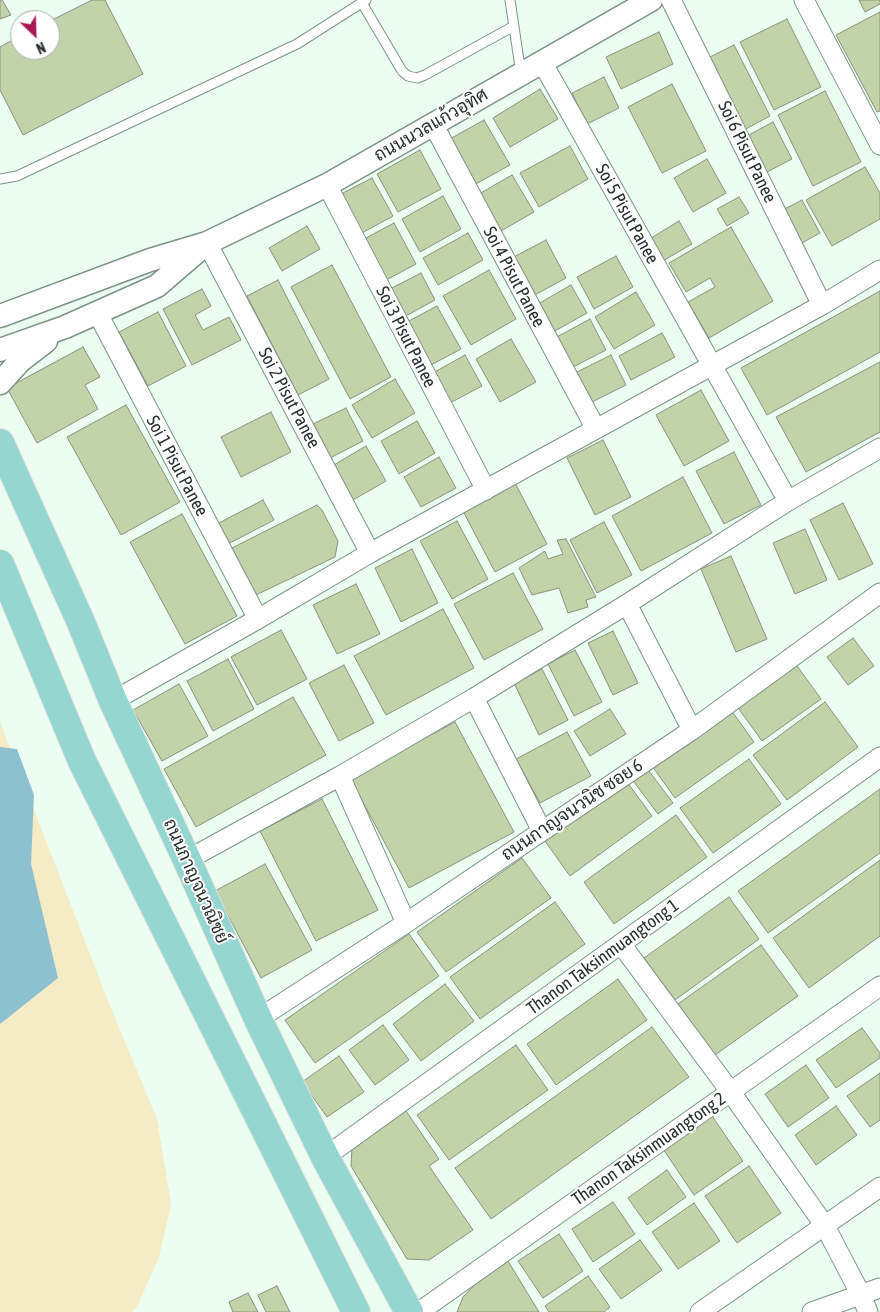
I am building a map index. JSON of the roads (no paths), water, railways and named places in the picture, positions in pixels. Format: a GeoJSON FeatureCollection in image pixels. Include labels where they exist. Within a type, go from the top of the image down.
{"type":"FeatureCollection","features":[{"type":"Feature","properties":{"kind":"main road","name":"ถนนกาญจนวณิชย์"},"geometry":{"type":"LineString","coordinates":[[0,443],[80,620],[113,701],[258,1019],[325,1157],[409,1312]]}},
{"type":"Feature","properties":{"kind":"main road"},"geometry":{"type":"LineString","coordinates":[[0,564],[82,761],[356,1312]]}},
{"type":"Feature","properties":{"kind":"street","name":"ถนนนวลแก้วอุทิศ"},"geometry":{"type":"LineString","coordinates":[[5,311],[150,260],[207,243],[327,185],[651,0]]}},
{"type":"Feature","properties":{"kind":"street","name":"Soi 6 Pisut Panee"},"geometry":{"type":"LineString","coordinates":[[671,0],[822,304]]}},
{"type":"Feature","properties":{"kind":"street"},"geometry":{"type":"LineString","coordinates":[[804,0],[880,145]]}},
{"type":"Feature","properties":{"kind":"street","name":"Soi 5 Pisut Panee"},"geometry":{"type":"LineString","coordinates":[[542,62],[788,501]]}},
{"type":"Feature","properties":{"kind":"street","name":"Soi 4 Pisut Panee"},"geometry":{"type":"LineString","coordinates":[[433,124],[596,429]]}},
{"type":"Feature","properties":{"kind":"street","name":"Soi 3 Pisut Panee"},"geometry":{"type":"LineString","coordinates":[[327,185],[486,490]]}},
{"type":"Feature","properties":{"kind":"street","name":"ถนนนวลแก้วอุทิศ"},"geometry":{"type":"LineString","coordinates":[[0,350],[65,327],[157,286],[207,243]]}},
{"type":"Feature","properties":{"kind":"street","name":"Soi 2 Pisut Panee"},"geometry":{"type":"LineString","coordinates":[[207,243],[370,553]]}},
{"type":"Feature","properties":{"kind":"street"},"geometry":{"type":"LineString","coordinates":[[113,701],[370,553],[711,366],[880,270]]}},
{"type":"Feature","properties":{"kind":"street","name":"Soi 1 Pisut Panee"},"geometry":{"type":"LineString","coordinates":[[97,312],[258,619]]}},
{"type":"Feature","properties":{"kind":"street"},"geometry":{"type":"LineString","coordinates":[[0,383],[20,361],[65,327]]}},
{"type":"Feature","properties":{"kind":"street"},"geometry":{"type":"LineString","coordinates":[[187,860],[340,776],[474,698],[627,604],[788,501],[880,448]]}},
{"type":"Feature","properties":{"kind":"street","name":"ถนนกาญจนวนิช ซอย 6"},"geometry":{"type":"LineString","coordinates":[[258,1019],[406,923],[692,730],[880,593]]}},
{"type":"Feature","properties":{"kind":"street"},"geometry":{"type":"LineString","coordinates":[[627,604],[692,730]]}},
{"type":"Feature","properties":{"kind":"street"},"geometry":{"type":"LineString","coordinates":[[474,698],[542,831]]}},
{"type":"Feature","properties":{"kind":"street","name":"Thanon Taksinmuangtong 1"},"geometry":{"type":"LineString","coordinates":[[325,1157],[880,758]]}},
{"type":"Feature","properties":{"kind":"street"},"geometry":{"type":"LineString","coordinates":[[340,776],[406,923]]}},
{"type":"Feature","properties":{"kind":"street"},"geometry":{"type":"LineString","coordinates":[[621,944],[730,1091],[825,1226],[864,1303]]}},
{"type":"Feature","properties":{"kind":"street","name":"Thanon Taksinmuangtong 2"},"geometry":{"type":"LineString","coordinates":[[419,1312],[880,986]]}},
{"type":"Feature","properties":{"kind":"street"},"geometry":{"type":"LineString","coordinates":[[700,1312],[880,1187]]}},
{"type":"Feature","properties":{"kind":"street"},"geometry":{"type":"LineString","coordinates":[[812,1312],[864,1303],[880,1288]]}},
{"type":"Feature","properties":{"kind":"lane"},"geometry":{"type":"LineString","coordinates":[[510,0],[521,74]]}},
{"type":"Feature","properties":{"kind":"lane"},"geometry":{"type":"LineString","coordinates":[[0,179],[16,176],[297,44],[364,1],[402,71],[408,76],[417,78],[425,76],[514,26]]}},
{"type":"Feature","properties":{"kind":"water"},"geometry":{"type":"Polygon","coordinates":[[[0,747],[17,749],[34,795],[31,864],[58,978],[0,1024],[0,747]]]}}]}
